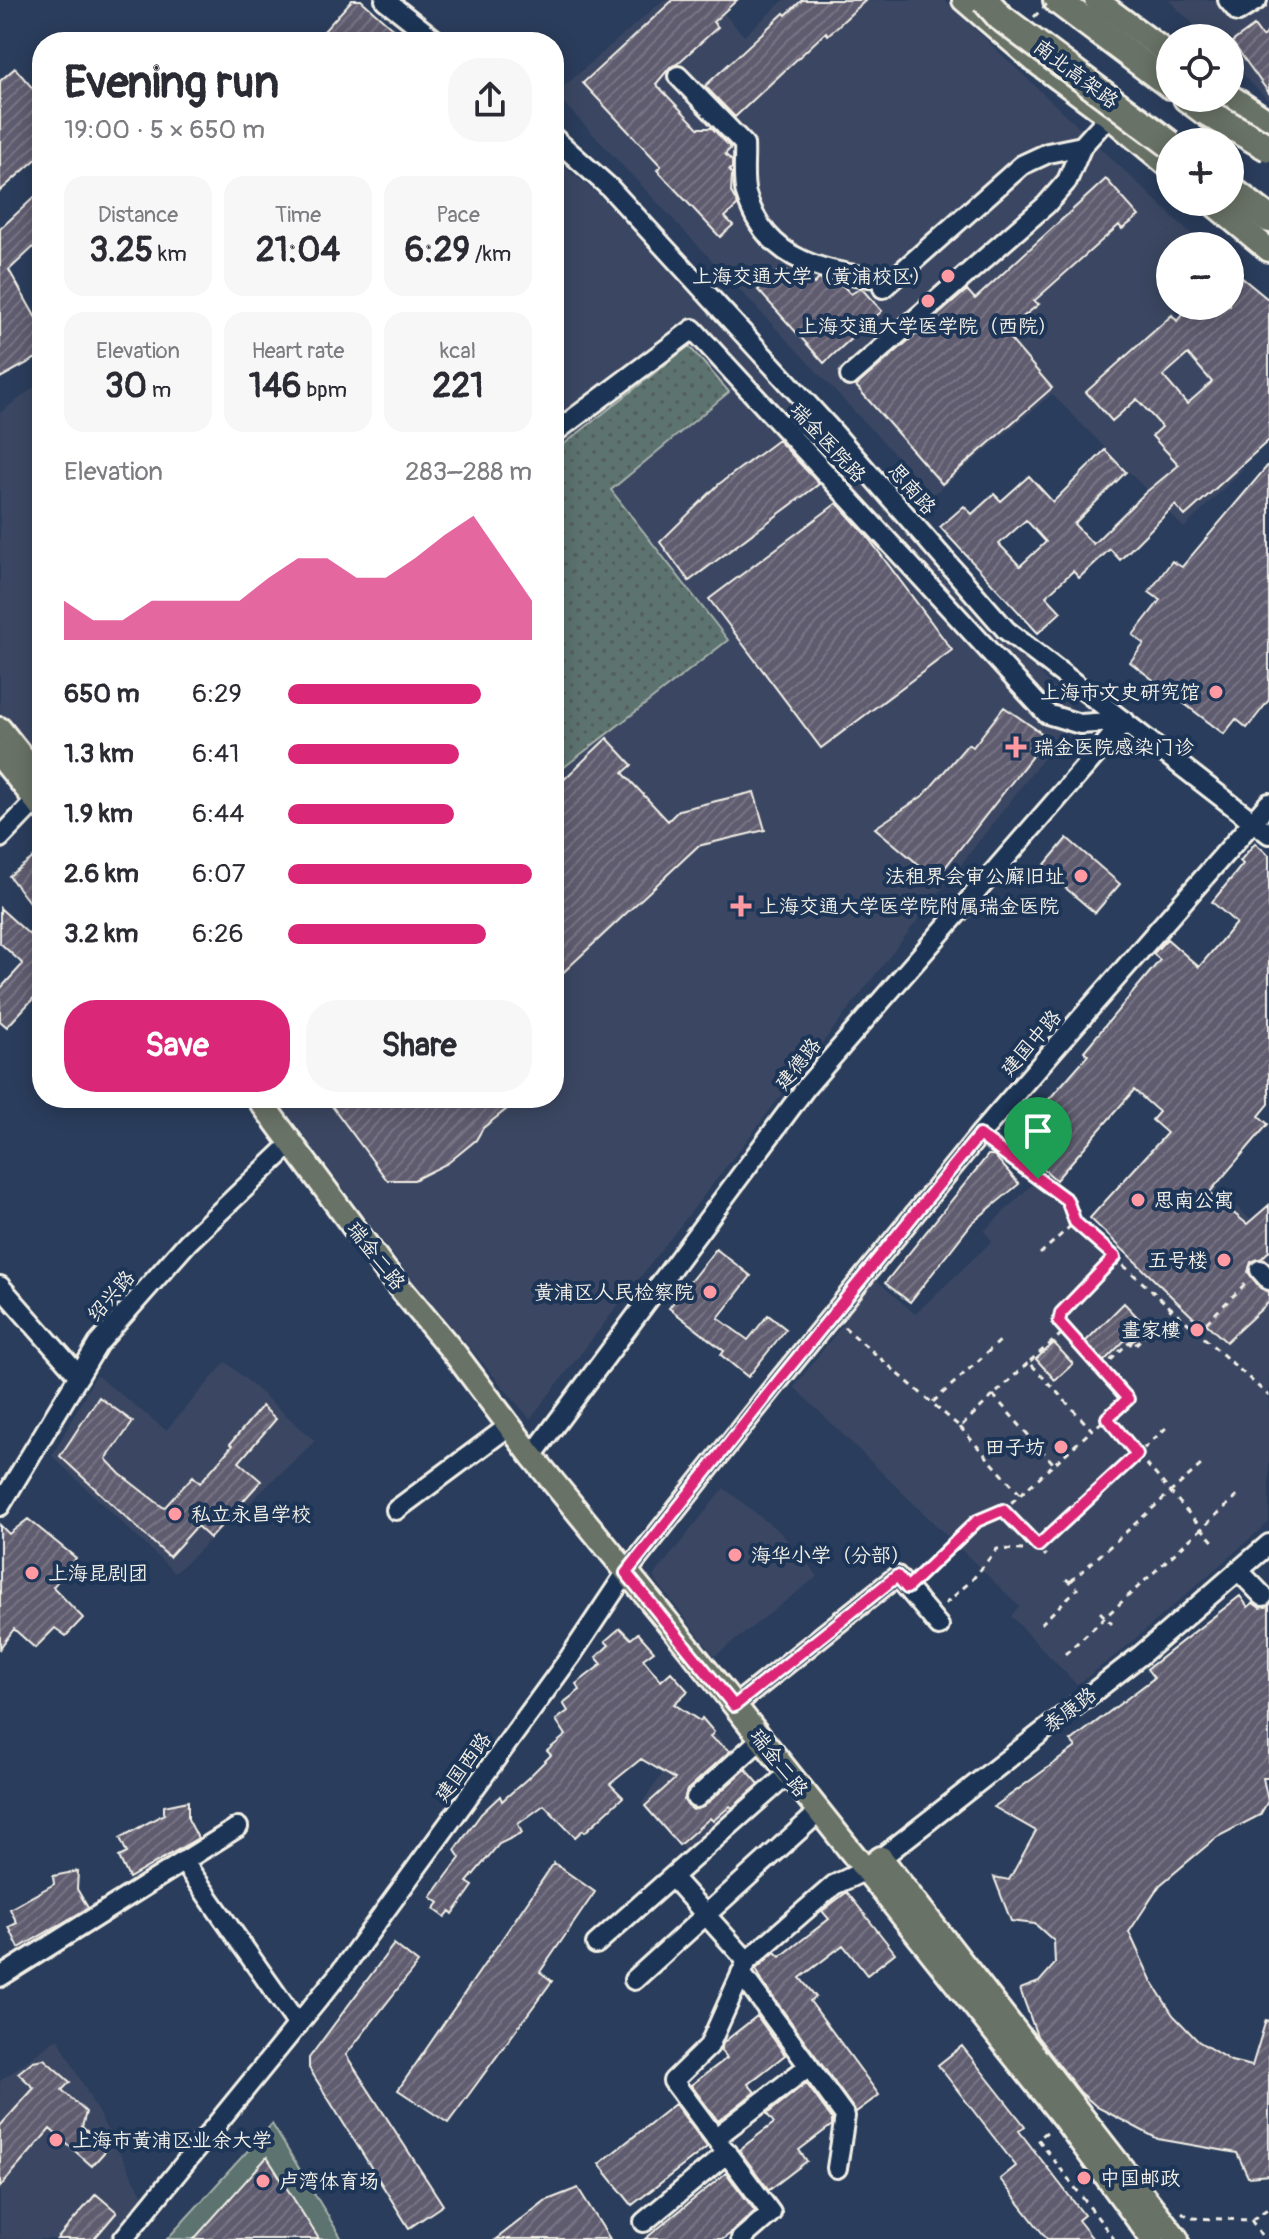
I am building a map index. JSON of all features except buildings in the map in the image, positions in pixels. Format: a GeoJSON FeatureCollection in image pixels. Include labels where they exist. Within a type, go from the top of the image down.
{"type":"FeatureCollection","features":[{"type":"Feature","properties":{"kind":"highway","name":"南北高架路"},"geometry":{"type":"LineString","coordinates":[[985,0],[1000,17],[1156,134]]}},
{"type":"Feature","properties":{"kind":"highway"},"geometry":{"type":"LineString","coordinates":[[1057,0],[1156,73]]}},
{"type":"Feature","properties":{"kind":"highway"},"geometry":{"type":"LineString","coordinates":[[1208,112],[1269,159]]}},
{"type":"Feature","properties":{"kind":"highway"},"geometry":{"type":"LineString","coordinates":[[1210,112],[1269,150]]}},
{"type":"Feature","properties":{"kind":"highway"},"geometry":{"type":"LineString","coordinates":[[1244,201],[1266,219]]}},
{"type":"Feature","properties":{"kind":"main road"},"geometry":{"type":"LineString","coordinates":[[964,0],[1036,62],[1156,155]]}},
{"type":"Feature","properties":{"kind":"main road"},"geometry":{"type":"LineString","coordinates":[[1070,0],[1156,71]]}},
{"type":"Feature","properties":{"kind":"main road"},"geometry":{"type":"LineString","coordinates":[[1096,0],[1156,45]]}},
{"type":"Feature","properties":{"kind":"main road"},"geometry":{"type":"LineString","coordinates":[[1244,105],[1269,122]]}},
{"type":"Feature","properties":{"kind":"main road"},"geometry":{"type":"LineString","coordinates":[[1109,116],[1156,145]]}},
{"type":"Feature","properties":{"kind":"main road"},"geometry":{"type":"LineString","coordinates":[[1244,206],[1266,219]]}},
{"type":"Feature","properties":{"kind":"main road"},"geometry":{"type":"LineString","coordinates":[[1228,216],[1269,250]]}},
{"type":"Feature","properties":{"kind":"main road"},"geometry":{"type":"LineString","coordinates":[[0,729],[32,783]]}},
{"type":"Feature","properties":{"kind":"main road"},"geometry":{"type":"LineString","coordinates":[[0,756],[32,788]]}},
{"type":"Feature","properties":{"kind":"main road","name":"瑞金二路"},"geometry":{"type":"LineString","coordinates":[[265,1108],[386,1271],[456,1355],[626,1573],[819,1812],[873,1864],[1152,2239]]}},
{"type":"Feature","properties":{"kind":"main road"},"geometry":{"type":"LineString","coordinates":[[873,1864],[1177,2239]]}},
{"type":"Feature","properties":{"kind":"street"},"geometry":{"type":"LineString","coordinates":[[385,0],[425,32]]}},
{"type":"Feature","properties":{"kind":"street"},"geometry":{"type":"LineString","coordinates":[[1228,0],[1238,12],[1257,0]]}},
{"type":"Feature","properties":{"kind":"street"},"geometry":{"type":"LineString","coordinates":[[678,76],[744,144],[745,192],[759,226],[775,244],[792,257],[836,273],[887,284],[1022,165],[1048,153],[1082,146]]}},
{"type":"Feature","properties":{"kind":"street"},"geometry":{"type":"LineString","coordinates":[[850,376],[1046,205],[1067,181],[1082,146],[1109,116]]}},
{"type":"Feature","properties":{"kind":"street","name":"思南路"},"geometry":{"type":"LineString","coordinates":[[564,147],[610,188],[826,424],[1006,630],[1269,834]]}},
{"type":"Feature","properties":{"kind":"street","name":"瑞金医院路"},"geometry":{"type":"LineString","coordinates":[[564,426],[693,329],[1047,714],[1080,724],[1125,721]]}},
{"type":"Feature","properties":{"kind":"street","name":"建德路"},"geometry":{"type":"LineString","coordinates":[[532,1456],[807,1086],[1125,721]]}},
{"type":"Feature","properties":{"kind":"street","name":"建国中路"},"geometry":{"type":"LineString","coordinates":[[832,1317],[979,1135],[1269,803]]}},
{"type":"Feature","properties":{"kind":"street"},"geometry":{"type":"LineString","coordinates":[[0,838],[32,804]]}},
{"type":"Feature","properties":{"kind":"street","name":"绍兴路"},"geometry":{"type":"LineString","coordinates":[[0,1506],[98,1344],[188,1242],[291,1144]]}},
{"type":"Feature","properties":{"kind":"street"},"geometry":{"type":"LineString","coordinates":[[0,1286],[79,1376]]}},
{"type":"Feature","properties":{"kind":"street","name":"建国西路"},"geometry":{"type":"LineString","coordinates":[[123,2239],[339,1974],[570,1657],[626,1573],[832,1317]]}},
{"type":"Feature","properties":{"kind":"street"},"geometry":{"type":"LineString","coordinates":[[396,1510],[509,1426]]}},
{"type":"Feature","properties":{"kind":"street","name":"泰康路"},"geometry":{"type":"LineString","coordinates":[[744,1967],[834,1885],[873,1864],[1141,1655],[1269,1544]]}},
{"type":"Feature","properties":{"kind":"street"},"geometry":{"type":"LineString","coordinates":[[1238,1570],[1263,1596]]}},
{"type":"Feature","properties":{"kind":"street"},"geometry":{"type":"LineString","coordinates":[[734,1706],[897,1576],[936,1621]]}},
{"type":"Feature","properties":{"kind":"street"},"geometry":{"type":"LineString","coordinates":[[696,1798],[761,1739]]}},
{"type":"Feature","properties":{"kind":"street"},"geometry":{"type":"LineString","coordinates":[[596,1944],[788,1774]]}},
{"type":"Feature","properties":{"kind":"street"},"geometry":{"type":"LineString","coordinates":[[634,1980],[819,1812]]}},
{"type":"Feature","properties":{"kind":"street"},"geometry":{"type":"LineString","coordinates":[[0,1977],[238,1827]]}},
{"type":"Feature","properties":{"kind":"street"},"geometry":{"type":"LineString","coordinates":[[183,1861],[298,2025]]}},
{"type":"Feature","properties":{"kind":"street"},"geometry":{"type":"LineString","coordinates":[[672,1877],[706,1914],[845,2116],[837,2168]]}},
{"type":"Feature","properties":{"kind":"street"},"geometry":{"type":"LineString","coordinates":[[741,2239],[771,2213],[673,2081],[709,2046],[744,1967]]}},
{"type":"Feature","properties":{"kind":"street"},"geometry":{"type":"LineString","coordinates":[[644,2222],[809,2066]]}},
{"type":"Feature","properties":{"kind":"path"},"geometry":{"type":"LineString","coordinates":[[979,1135],[1067,1200],[1075,1222],[1269,1396]]}},
{"type":"Feature","properties":{"kind":"path"},"geometry":{"type":"LineString","coordinates":[[1040,1254],[1075,1222]]}},
{"type":"Feature","properties":{"kind":"path"},"geometry":{"type":"LineString","coordinates":[[907,1588],[977,1521],[1003,1510],[1128,1399],[1059,1322],[1061,1313],[1115,1257]]}},
{"type":"Feature","properties":{"kind":"path"},"geometry":{"type":"LineString","coordinates":[[1198,1331],[1264,1275]]}},
{"type":"Feature","properties":{"kind":"path"},"geometry":{"type":"LineString","coordinates":[[1102,1369],[1129,1342],[1133,1347],[1172,1308]]}},
{"type":"Feature","properties":{"kind":"path"},"geometry":{"type":"LineString","coordinates":[[832,1317],[960,1427],[1020,1494]]}},
{"type":"Feature","properties":{"kind":"path"},"geometry":{"type":"LineString","coordinates":[[960,1427],[1066,1330]]}},
{"type":"Feature","properties":{"kind":"path"},"geometry":{"type":"LineString","coordinates":[[933,1402],[1001,1340]]}},
{"type":"Feature","properties":{"kind":"path"},"geometry":{"type":"LineString","coordinates":[[1029,1362],[1092,1430]]}},
{"type":"Feature","properties":{"kind":"path"},"geometry":{"type":"LineString","coordinates":[[993,1395],[1054,1464]]}},
{"type":"Feature","properties":{"kind":"path"},"geometry":{"type":"LineString","coordinates":[[1107,1418],[1216,1545]]}},
{"type":"Feature","properties":{"kind":"path"},"geometry":{"type":"LineString","coordinates":[[936,1621],[997,1549],[1025,1550],[1036,1545],[1168,1426]]}},
{"type":"Feature","properties":{"kind":"path"},"geometry":{"type":"LineString","coordinates":[[1041,1624],[1078,1589],[1068,1580],[1201,1465]]}},
{"type":"Feature","properties":{"kind":"path"},"geometry":{"type":"LineString","coordinates":[[1065,1654],[1237,1496]]}},
{"type":"Feature","properties":{"kind":"path"},"geometry":{"type":"LineString","coordinates":[[1003,1510],[1046,1556]]}},
{"type":"Feature","properties":{"kind":"path"},"geometry":{"type":"LineString","coordinates":[[1100,1612],[1112,1624]]}},
{"type":"Feature","properties":{"kind":"path"},"geometry":{"type":"LineString","coordinates":[[1251,2220],[1264,2239]]}},
{"type":"Feature","properties":{"kind":"shaded area","name":"上海交通大学（黄浦校区）"},"geometry":{"type":"Polygon","coordinates":[[[663,0],[712,0],[744,36],[784,0],[944,0],[1156,201],[1156,216],[1172,216],[1189,232],[1156,232],[1156,320],[1182,320],[1261,400],[1216,442],[1243,469],[1184,528],[1052,394],[933,495],[564,104],[564,86],[663,0]]]}},
{"type":"Feature","properties":{"kind":"shaded area"},"geometry":{"type":"Polygon","coordinates":[[[1169,0],[1269,0],[1269,101],[1244,76],[1244,24],[1193,24],[1169,0]]]}},
{"type":"Feature","properties":{"kind":"shaded area","name":"上海交通大学医学院附属瑞金医院"},"geometry":{"type":"Polygon","coordinates":[[[564,166],[601,197],[1078,714],[530,1419],[405,1271],[283,1108],[564,1108],[564,166]]]}},
{"type":"Feature","properties":{"kind":"shaded area"},"geometry":{"type":"Polygon","coordinates":[[[32,389],[32,767],[0,724],[0,413],[32,389]]]}},
{"type":"Feature","properties":{"kind":"shaded area","name":"田子坊"},"geometry":{"type":"Polygon","coordinates":[[[1204,1176],[1269,1237],[1269,1522],[1126,1647],[1077,1685],[1011,1616],[1019,1606],[794,1387],[843,1324],[873,1277],[915,1314],[992,1241],[984,1231],[1038,1179],[1067,1200],[1075,1222],[1122,1263],[1204,1176]]]}},
{"type":"Feature","properties":{"kind":"shaded area","name":"私立永昌学校"},"geometry":{"type":"Polygon","coordinates":[[[226,1362],[315,1441],[175,1573],[52,1456],[96,1375],[166,1430],[226,1362]]]}},
{"type":"Feature","properties":{"kind":"shaded area","name":"海华小学（分部）"},"geometry":{"type":"Polygon","coordinates":[[[724,1488],[781,1533],[818,1576],[715,1656],[653,1577],[724,1488]]]}},
{"type":"Feature","properties":{"kind":"shaded area"},"geometry":{"type":"Polygon","coordinates":[[[702,1718],[764,1790],[689,1856],[642,1803],[702,1718]]]}},
{"type":"Feature","properties":{"kind":"shaded area","name":"上海市黄浦区业余大学"},"geometry":{"type":"Polygon","coordinates":[[[58,2038],[144,2198],[110,2239],[0,2239],[0,2081],[58,2038]]]}},
{"type":"Feature","properties":{"kind":"green space"},"geometry":{"type":"Polygon","coordinates":[[[689,346],[729,392],[611,490],[728,640],[564,767],[564,444],[689,346]]]}},
{"type":"Feature","properties":{"kind":"green space","name":"卢湾体育场"},"geometry":{"type":"Polygon","coordinates":[[[272,2124],[342,2239],[167,2239],[272,2124]]]}},
{"type":"Feature","properties":{"kind":"place","name":"上海交通大学（黄浦校区）"},"geometry":{"type":"Point","coordinates":[948,276]}},
{"type":"Feature","properties":{"kind":"place","name":"上海交通大学医学院（西院）"},"geometry":{"type":"Point","coordinates":[928,301]}},
{"type":"Feature","properties":{"kind":"place","name":"上海市文史研究馆"},"geometry":{"type":"Point","coordinates":[1216,692]}},
{"type":"Feature","properties":{"kind":"place","name":"瑞金医院感染门诊"},"geometry":{"type":"Point","coordinates":[1016,747]}},
{"type":"Feature","properties":{"kind":"place","name":"法租界会审公廨旧址"},"geometry":{"type":"Point","coordinates":[1081,876]}},
{"type":"Feature","properties":{"kind":"place","name":"上海交通大学医学院附属瑞金医院"},"geometry":{"type":"Point","coordinates":[741,906]}},
{"type":"Feature","properties":{"kind":"place","name":"思南公寓"},"geometry":{"type":"Point","coordinates":[1138,1200]}},
{"type":"Feature","properties":{"kind":"place","name":"五号楼"},"geometry":{"type":"Point","coordinates":[1224,1260]}},
{"type":"Feature","properties":{"kind":"place","name":"黄浦区人民检察院"},"geometry":{"type":"Point","coordinates":[710,1292]}},
{"type":"Feature","properties":{"kind":"place","name":"畫家樓"},"geometry":{"type":"Point","coordinates":[1197,1330]}},
{"type":"Feature","properties":{"kind":"place","name":"田子坊"},"geometry":{"type":"Point","coordinates":[1061,1447]}},
{"type":"Feature","properties":{"kind":"place","name":"私立永昌学校"},"geometry":{"type":"Point","coordinates":[175,1514]}},
{"type":"Feature","properties":{"kind":"place","name":"海华小学（分部）"},"geometry":{"type":"Point","coordinates":[735,1555]}},
{"type":"Feature","properties":{"kind":"place","name":"上海昆剧团"},"geometry":{"type":"Point","coordinates":[32,1573]}},
{"type":"Feature","properties":{"kind":"place","name":"上海市黄浦区业余大学"},"geometry":{"type":"Point","coordinates":[56,2140]}},
{"type":"Feature","properties":{"kind":"place","name":"中国邮政"},"geometry":{"type":"Point","coordinates":[1084,2178]}},
{"type":"Feature","properties":{"kind":"place","name":"卢湾体育场"},"geometry":{"type":"Point","coordinates":[263,2181]}},
{"type":"Feature","properties":{"kind":"route"},"geometry":{"type":"LineString","coordinates":[[979,1135],[1038,1179],[1067,1200],[1075,1222],[1115,1257],[1061,1313],[1059,1322],[1128,1399],[1107,1418],[1137,1454],[1038,1546],[1003,1510],[977,1521],[907,1588],[897,1576],[734,1706],[626,1573],[979,1135]]}}]}
